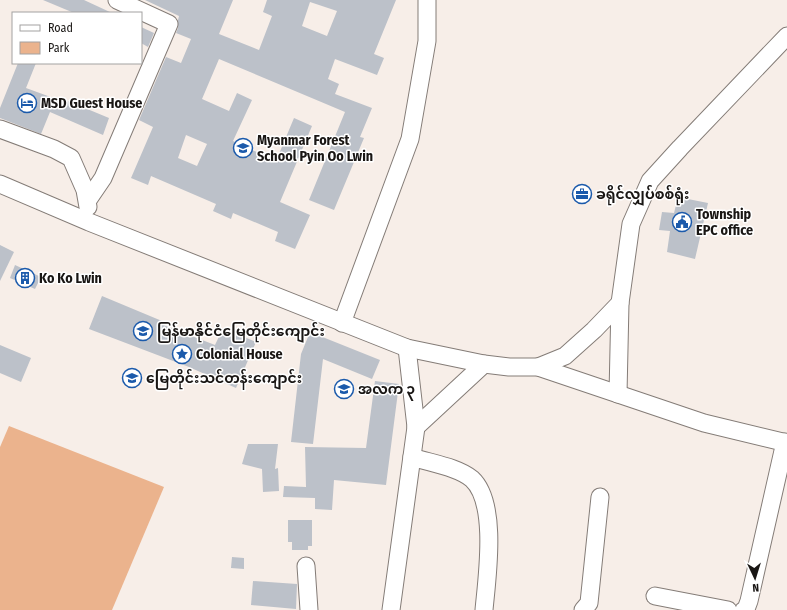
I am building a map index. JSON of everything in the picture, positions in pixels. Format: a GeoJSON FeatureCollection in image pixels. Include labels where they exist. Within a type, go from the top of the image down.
{"type":"FeatureCollection","features":[{"type":"Feature","properties":{"kind":"street"},"geometry":{"type":"LineString","coordinates":[[88,200],[103,178],[169,24],[117,0]]}},
{"type":"Feature","properties":{"kind":"street"},"geometry":{"type":"LineString","coordinates":[[342,323],[410,140],[427,41],[427,0]]}},
{"type":"Feature","properties":{"kind":"street"},"geometry":{"type":"LineString","coordinates":[[618,394],[620,303],[631,224],[650,182],[680,148],[787,36]]}},
{"type":"Feature","properties":{"kind":"street"},"geometry":{"type":"LineString","coordinates":[[0,129],[54,149],[71,158],[88,200],[89,222]]}},
{"type":"Feature","properties":{"kind":"street"},"geometry":{"type":"LineString","coordinates":[[0,184],[89,222],[407,348],[484,364],[509,367],[538,367],[704,423],[786,442],[749,601],[746,609],[744,610]]}},
{"type":"Feature","properties":{"kind":"street"},"geometry":{"type":"LineString","coordinates":[[538,367],[565,356],[594,330],[620,303]]}},
{"type":"Feature","properties":{"kind":"street"},"geometry":{"type":"LineString","coordinates":[[391,610],[416,427],[407,348]]}},
{"type":"Feature","properties":{"kind":"street"},"geometry":{"type":"LineString","coordinates":[[416,427],[484,364]]}},
{"type":"Feature","properties":{"kind":"street"},"geometry":{"type":"LineString","coordinates":[[412,457],[458,470],[472,480],[484,499],[489,532],[484,610]]}},
{"type":"Feature","properties":{"kind":"street"},"geometry":{"type":"LineString","coordinates":[[583,610],[589,603],[600,497]]}},
{"type":"Feature","properties":{"kind":"street"},"geometry":{"type":"LineString","coordinates":[[306,566],[309,610]]}},
{"type":"Feature","properties":{"kind":"street"},"geometry":{"type":"LineString","coordinates":[[655,596],[728,610]]}},
{"type":"Feature","properties":{"kind":"green space"},"geometry":{"type":"Polygon","coordinates":[[[9,426],[164,487],[112,610],[0,610],[0,447],[9,426]]]}},
{"type":"Feature","properties":{"kind":"building"},"geometry":{"type":"Polygon","coordinates":[[[43,0],[84,0],[110,12],[72,12],[43,0]]]}},
{"type":"Feature","properties":{"kind":"building"},"geometry":{"type":"Polygon","coordinates":[[[145,0],[233,0],[219,34],[259,50],[272,16],[263,12],[267,0],[396,0],[374,54],[384,58],[377,75],[335,59],[328,79],[339,84],[335,94],[372,108],[360,137],[364,138],[334,210],[309,200],[345,112],[219,59],[202,99],[229,111],[237,93],[252,100],[233,141],[276,161],[294,118],[312,126],[280,202],[310,215],[295,249],[275,241],[278,232],[233,213],[231,219],[213,211],[216,204],[151,176],[148,185],[131,178],[153,127],[139,120],[166,57],[181,63],[191,39],[176,33],[179,16],[145,0]],[[310,2],[302,26],[327,36],[337,11],[310,2]],[[186,135],[178,158],[197,166],[207,144],[186,135]]]}},
{"type":"Feature","properties":{"kind":"building"},"geometry":{"type":"Polygon","coordinates":[[[142,27],[154,33],[148,47],[142,44],[142,27]]]}},
{"type":"Feature","properties":{"kind":"building","name":"MSD Guest House"},"geometry":{"type":"Polygon","coordinates":[[[18,64],[36,64],[26,88],[67,103],[68,101],[109,118],[103,135],[50,112],[41,134],[0,118],[0,108],[18,64]]]}},
{"type":"Feature","properties":{"kind":"building","name":"Township EPC office"},"geometry":{"type":"Polygon","coordinates":[[[678,197],[708,203],[695,259],[667,252],[670,231],[659,230],[662,212],[674,213],[678,197]]]}},
{"type":"Feature","properties":{"kind":"building"},"geometry":{"type":"Polygon","coordinates":[[[0,245],[14,252],[0,281],[0,245]]]}},
{"type":"Feature","properties":{"kind":"building","name":"Ko Ko Lwin"},"geometry":{"type":"Polygon","coordinates":[[[15,265],[41,277],[35,289],[10,278],[15,265]]]}},
{"type":"Feature","properties":{"kind":"building"},"geometry":{"type":"Polygon","coordinates":[[[102,296],[162,321],[161,324],[215,345],[223,328],[256,342],[236,388],[189,367],[89,329],[102,296]]]}},
{"type":"Feature","properties":{"kind":"building"},"geometry":{"type":"Polygon","coordinates":[[[310,332],[380,360],[372,379],[323,359],[313,444],[291,442],[301,354],[310,332]]]}},
{"type":"Feature","properties":{"kind":"building"},"geometry":{"type":"Polygon","coordinates":[[[0,345],[31,358],[21,382],[0,373],[0,345]]]}},
{"type":"Feature","properties":{"kind":"building"},"geometry":{"type":"Polygon","coordinates":[[[375,381],[399,384],[386,485],[334,480],[332,510],[315,509],[315,498],[283,497],[284,486],[306,487],[305,447],[366,448],[375,381]]]}},
{"type":"Feature","properties":{"kind":"building"},"geometry":{"type":"Polygon","coordinates":[[[248,444],[278,444],[275,469],[278,468],[279,491],[263,492],[262,469],[242,464],[248,444]]]}},
{"type":"Feature","properties":{"kind":"building"},"geometry":{"type":"Polygon","coordinates":[[[288,520],[312,520],[312,546],[308,546],[308,550],[292,550],[292,542],[288,542],[288,520]]]}},
{"type":"Feature","properties":{"kind":"building"},"geometry":{"type":"Polygon","coordinates":[[[232,557],[244,558],[244,569],[231,568],[232,557]]]}},
{"type":"Feature","properties":{"kind":"building"},"geometry":{"type":"Polygon","coordinates":[[[253,581],[297,584],[296,609],[251,605],[253,581]]]}},
{"type":"Feature","properties":{"kind":"place","name":"MSD Guest House"},"geometry":{"type":"Point","coordinates":[27,103]}},
{"type":"Feature","properties":{"kind":"place","name":"Myanmar Forest School Pyin Oo Lwin"},"geometry":{"type":"Point","coordinates":[243,148]}},
{"type":"Feature","properties":{"kind":"place","name":"ခရိုင်လျှပ်စစ်ရုံး"},"geometry":{"type":"Point","coordinates":[582,194]}},
{"type":"Feature","properties":{"kind":"place","name":"Township EPC office"},"geometry":{"type":"Point","coordinates":[682,222]}},
{"type":"Feature","properties":{"kind":"place","name":"Ko Ko Lwin"},"geometry":{"type":"Point","coordinates":[25,278]}},
{"type":"Feature","properties":{"kind":"place","name":"မြန်မာနိုင်ငံမြေတိုင်းကျောင်း"},"geometry":{"type":"Point","coordinates":[143,331]}},
{"type":"Feature","properties":{"kind":"place","name":"Colonial House"},"geometry":{"type":"Point","coordinates":[182,354]}},
{"type":"Feature","properties":{"kind":"place","name":"မြေတိုင်းသင်တန်းကျောင်း"},"geometry":{"type":"Point","coordinates":[132,378]}},
{"type":"Feature","properties":{"kind":"place","name":"အလက ၃"},"geometry":{"type":"Point","coordinates":[344,389]}}]}
